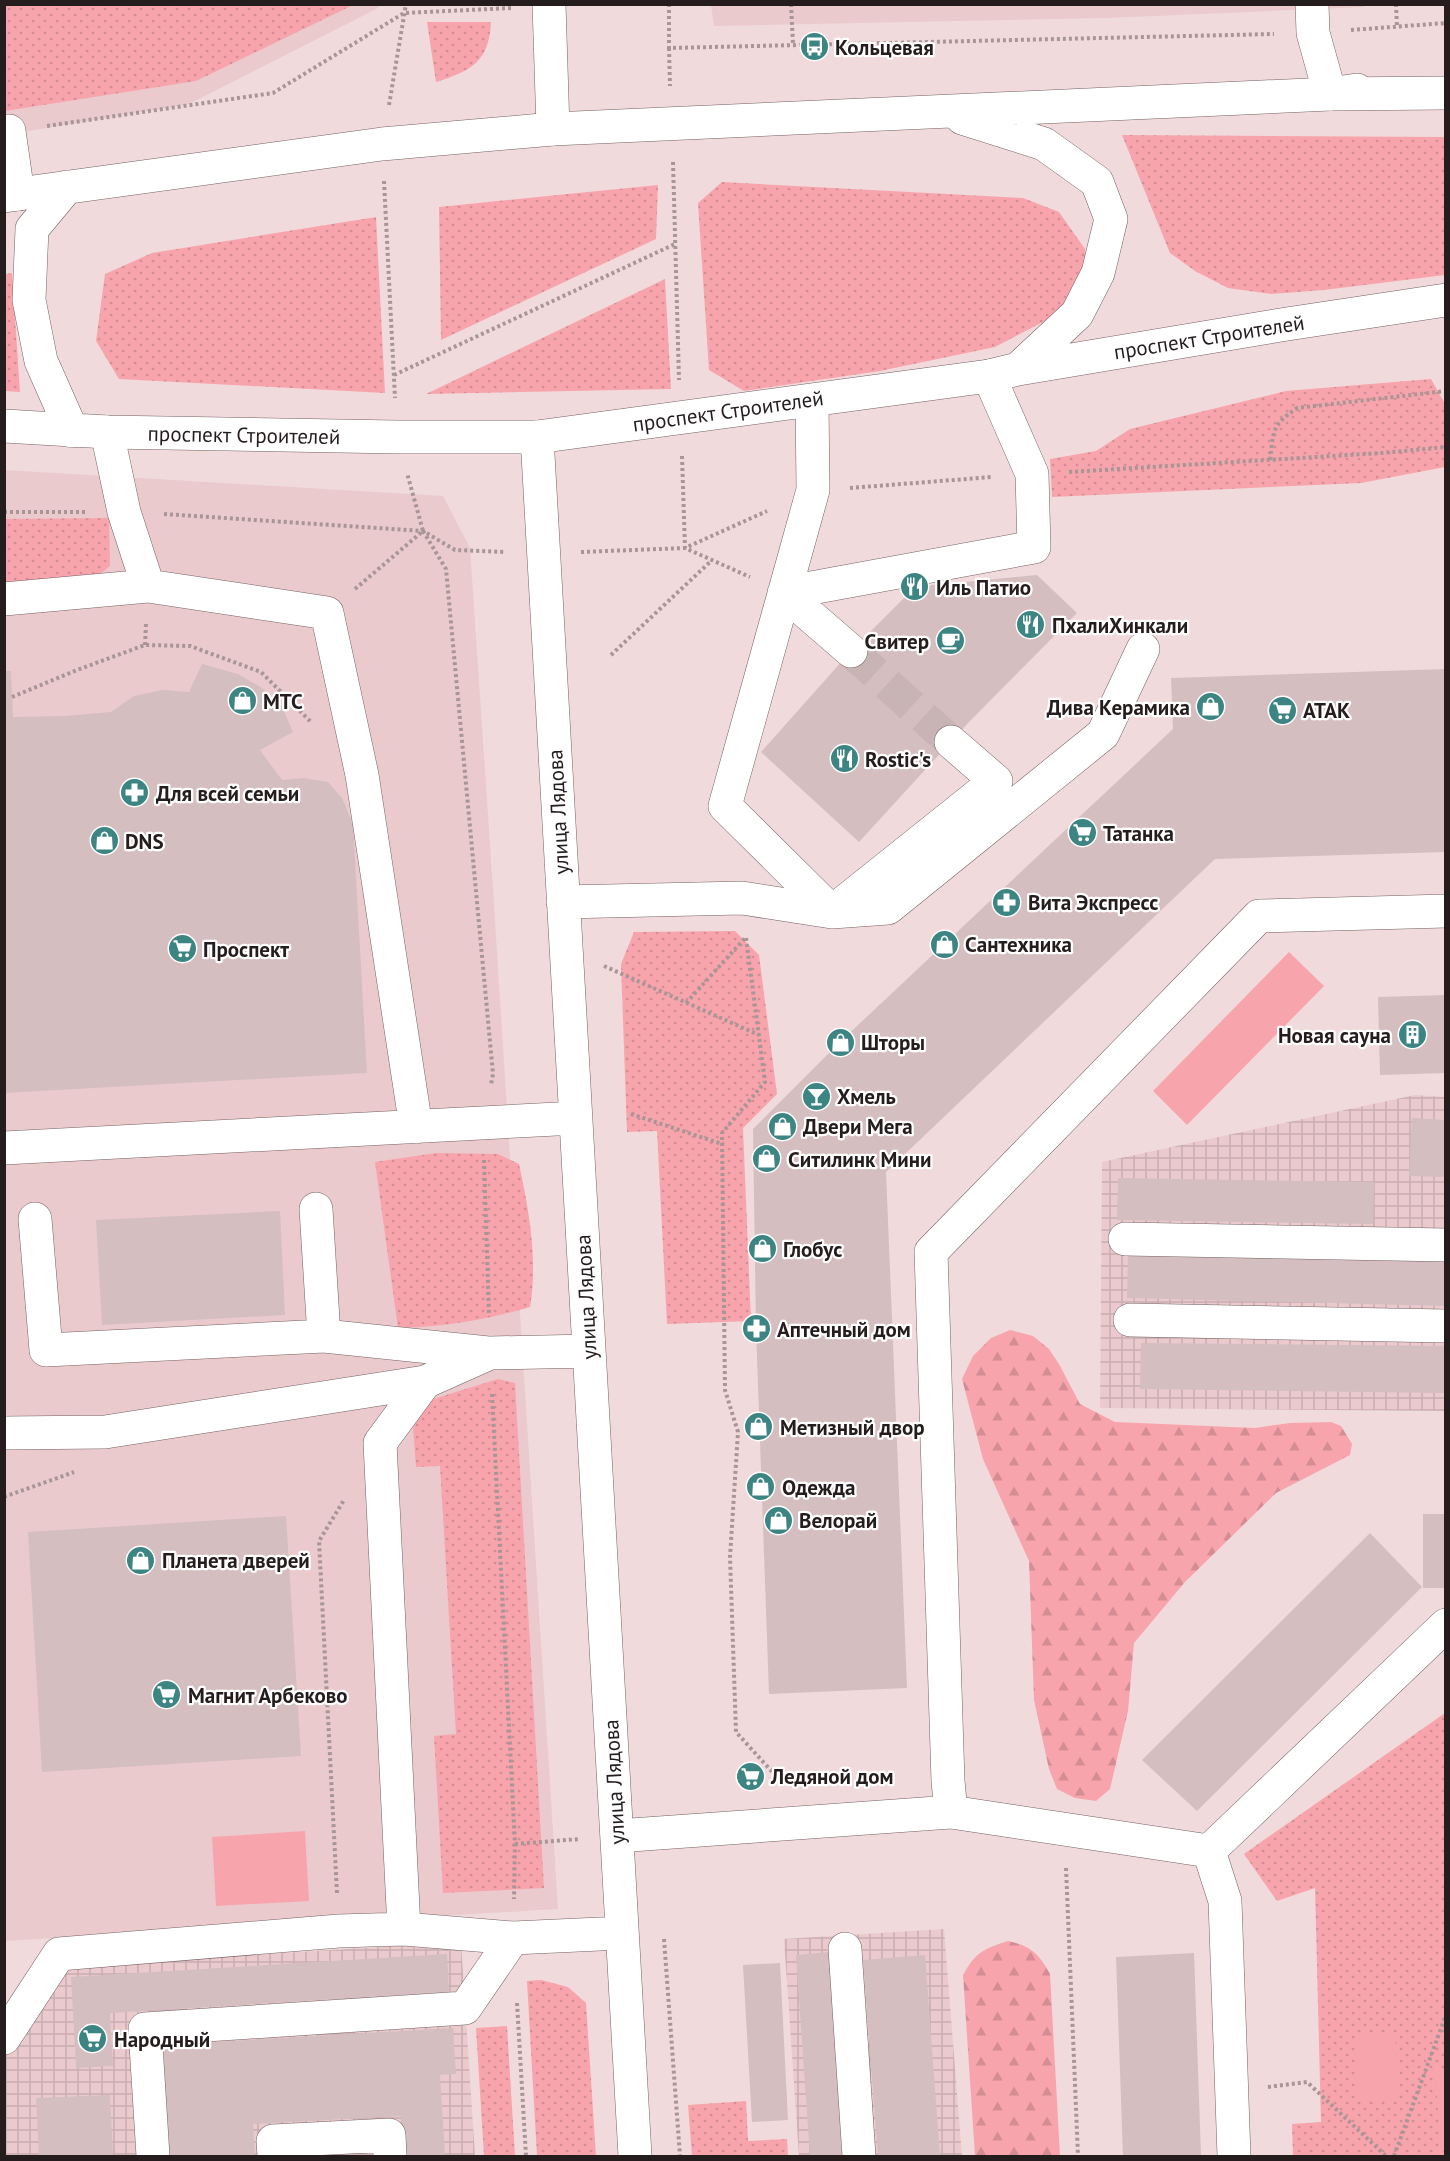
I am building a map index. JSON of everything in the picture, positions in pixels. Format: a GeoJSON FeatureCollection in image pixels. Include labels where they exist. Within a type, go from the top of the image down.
{"type":"FeatureCollection","features":[{"type":"Feature","properties":{"kind":"main road"},"geometry":{"type":"LineString","coordinates":[[549,5],[553,129]]}},
{"type":"Feature","properties":{"kind":"main road"},"geometry":{"type":"LineString","coordinates":[[1312,19],[1330,94]]}},
{"type":"Feature","properties":{"kind":"main road"},"geometry":{"type":"LineString","coordinates":[[1330,94],[1446,79]]}},
{"type":"Feature","properties":{"kind":"main road"},"geometry":{"type":"LineString","coordinates":[[7,131],[11,195],[382,144],[553,129],[1330,94],[1446,93]]}},
{"type":"Feature","properties":{"kind":"main road"},"geometry":{"type":"LineString","coordinates":[[784,593],[1034,547],[1032,474],[1003,372],[1077,314],[1098,273],[1111,219],[1097,182],[1044,144],[937,111]]}},
{"type":"Feature","properties":{"kind":"main road"},"geometry":{"type":"LineString","coordinates":[[67,187],[32,229],[29,300],[41,361],[72,431]]}},
{"type":"Feature","properties":{"kind":"main road","name":"проспект Строителей"},"geometry":{"type":"LineString","coordinates":[[4,426],[107,432],[537,437],[812,401],[1446,300]]}},
{"type":"Feature","properties":{"kind":"main road"},"geometry":{"type":"LineString","coordinates":[[812,401],[813,490],[725,806],[832,912]]}},
{"type":"Feature","properties":{"kind":"main road"},"geometry":{"type":"LineString","coordinates":[[107,432],[124,512],[148,586]]}},
{"type":"Feature","properties":{"kind":"main road","name":"улица Лядова"},"geometry":{"type":"LineString","coordinates":[[537,437],[635,2157]]}},
{"type":"Feature","properties":{"kind":"main road"},"geometry":{"type":"LineString","coordinates":[[4,599],[148,586],[327,613],[362,775],[416,1127]]}},
{"type":"Feature","properties":{"kind":"main road"},"geometry":{"type":"LineString","coordinates":[[784,593],[851,651]]}},
{"type":"Feature","properties":{"kind":"main road"},"geometry":{"type":"LineString","coordinates":[[563,902],[742,898],[832,912],[888,908],[1103,734],[1143,649]]}},
{"type":"Feature","properties":{"kind":"main road"},"geometry":{"type":"LineString","coordinates":[[832,912],[996,781],[951,742]]}},
{"type":"Feature","properties":{"kind":"main road"},"geometry":{"type":"LineString","coordinates":[[951,1812],[931,1252],[1259,916],[1446,911]]}},
{"type":"Feature","properties":{"kind":"main road"},"geometry":{"type":"LineString","coordinates":[[4,1148],[576,1118]]}},
{"type":"Feature","properties":{"kind":"main road"},"geometry":{"type":"LineString","coordinates":[[316,1209],[324,1335]]}},
{"type":"Feature","properties":{"kind":"main road"},"geometry":{"type":"LineString","coordinates":[[35,1219],[46,1350],[324,1335],[490,1353],[589,1351]]}},
{"type":"Feature","properties":{"kind":"main road"},"geometry":{"type":"LineString","coordinates":[[1125,1239],[1446,1245]]}},
{"type":"Feature","properties":{"kind":"main road"},"geometry":{"type":"LineString","coordinates":[[1130,1320],[1446,1326]]}},
{"type":"Feature","properties":{"kind":"main road"},"geometry":{"type":"LineString","coordinates":[[4,1433],[105,1432],[425,1382],[490,1353]]}},
{"type":"Feature","properties":{"kind":"main road"},"geometry":{"type":"LineString","coordinates":[[404,1929],[380,1443],[425,1382]]}},
{"type":"Feature","properties":{"kind":"main road"},"geometry":{"type":"LineString","coordinates":[[1209,1851],[1446,1625]]}},
{"type":"Feature","properties":{"kind":"main road"},"geometry":{"type":"LineString","coordinates":[[617,1836],[951,1812],[1064,1831],[1209,1851]]}},
{"type":"Feature","properties":{"kind":"main road"},"geometry":{"type":"LineString","coordinates":[[1209,1851],[1225,1900],[1234,2157]]}},
{"type":"Feature","properties":{"kind":"main road"},"geometry":{"type":"LineString","coordinates":[[4,2038],[59,1954],[339,1931],[404,1929],[513,1938],[622,1933]]}},
{"type":"Feature","properties":{"kind":"main road"},"geometry":{"type":"LineString","coordinates":[[153,2157],[145,2029],[465,2008],[513,1938]]}},
{"type":"Feature","properties":{"kind":"main road"},"geometry":{"type":"LineString","coordinates":[[845,1949],[859,2157]]}},
{"type":"Feature","properties":{"kind":"main road"},"geometry":{"type":"LineString","coordinates":[[274,2157],[273,2141],[389,2135],[390,2157]]}},
{"type":"Feature","properties":{"kind":"path"},"geometry":{"type":"LineString","coordinates":[[406,4],[382,144],[397,437],[423,531]]}},
{"type":"Feature","properties":{"kind":"path"},"geometry":{"type":"LineString","coordinates":[[669,4],[685,549],[784,593]]}},
{"type":"Feature","properties":{"kind":"path"},"geometry":{"type":"LineString","coordinates":[[791,4],[793,44]]}},
{"type":"Feature","properties":{"kind":"path"},"geometry":{"type":"LineString","coordinates":[[1396,4],[1397,27]]}},
{"type":"Feature","properties":{"kind":"path"},"geometry":{"type":"LineString","coordinates":[[7,131],[273,93],[404,13],[549,5]]}},
{"type":"Feature","properties":{"kind":"path"},"geometry":{"type":"LineString","coordinates":[[669,48],[1312,19],[1397,27],[1446,23]]}},
{"type":"Feature","properties":{"kind":"path"},"geometry":{"type":"LineString","coordinates":[[394,375],[675,244]]}},
{"type":"Feature","properties":{"kind":"path"},"geometry":{"type":"LineString","coordinates":[[1270,460],[1274,432],[1280,420],[1297,408],[1446,391]]}},
{"type":"Feature","properties":{"kind":"path"},"geometry":{"type":"LineString","coordinates":[[4,512],[124,512],[423,531],[455,550],[544,553]]}},
{"type":"Feature","properties":{"kind":"path"},"geometry":{"type":"LineString","coordinates":[[327,613],[423,531]]}},
{"type":"Feature","properties":{"kind":"path"},"geometry":{"type":"LineString","coordinates":[[611,655],[711,561]]}},
{"type":"Feature","properties":{"kind":"path"},"geometry":{"type":"LineString","coordinates":[[12,698],[77,670],[145,645],[190,646],[261,672],[313,725]]}},
{"type":"Feature","properties":{"kind":"path"},"geometry":{"type":"LineString","coordinates":[[742,898],[765,1082],[722,1133],[725,1390],[738,1432],[730,1557],[736,1732],[818,1822]]}},
{"type":"Feature","properties":{"kind":"path"},"geometry":{"type":"LineString","coordinates":[[686,1003],[746,936]]}},
{"type":"Feature","properties":{"kind":"path"},"geometry":{"type":"LineString","coordinates":[[601,964],[759,1035]]}},
{"type":"Feature","properties":{"kind":"path"},"geometry":{"type":"LineString","coordinates":[[631,1114],[722,1144]]}},
{"type":"Feature","properties":{"kind":"path"},"geometry":{"type":"LineString","coordinates":[[4,1497],[81,1470]]}},
{"type":"Feature","properties":{"kind":"path"},"geometry":{"type":"LineString","coordinates":[[339,1931],[319,1541],[349,1492]]}},
{"type":"Feature","properties":{"kind":"path"},"geometry":{"type":"LineString","coordinates":[[1064,1831],[1078,2157]]}},
{"type":"Feature","properties":{"kind":"path"},"geometry":{"type":"LineString","coordinates":[[515,1844],[617,1836]]}},
{"type":"Feature","properties":{"kind":"path"},"geometry":{"type":"LineString","coordinates":[[663,1929],[680,2157]]}},
{"type":"Feature","properties":{"kind":"path"},"geometry":{"type":"LineString","coordinates":[[1394,2157],[1446,2015]]}},
{"type":"Feature","properties":{"kind":"path"},"geometry":{"type":"LineString","coordinates":[[1307,2082],[1386,2157]]}},
{"type":"Feature","properties":{"kind":"shaded area"},"geometry":{"type":"Polygon","coordinates":[[[1364,4],[1364,7],[1106,18],[714,26],[711,5],[1364,4]]]}},
{"type":"Feature","properties":{"kind":"shaded area"},"geometry":{"type":"Polygon","coordinates":[[[5,5],[379,5],[378,8],[189,104],[5,135],[5,5]]]}},
{"type":"Feature","properties":{"kind":"shaded area"},"geometry":{"type":"Polygon","coordinates":[[[5,470],[443,496],[470,548],[558,1909],[5,1941],[5,470]]]}},
{"type":"Feature","properties":{"kind":"shaded area"},"geometry":{"type":"Polygon","coordinates":[[[1415,1095],[1445,1097],[1445,1411],[1100,1408],[1102,1162],[1415,1095]]]}},
{"type":"Feature","properties":{"kind":"shaded area"},"geometry":{"type":"Polygon","coordinates":[[[944,1929],[962,2156],[799,2156],[784,1939],[944,1929]]]}},
{"type":"Feature","properties":{"kind":"shaded area"},"geometry":{"type":"Polygon","coordinates":[[[461,1942],[475,2156],[5,2156],[5,2056],[57,1967],[461,1942]]]}},
{"type":"Feature","properties":{"kind":"green space"},"geometry":{"type":"Polygon","coordinates":[[[5,4],[353,5],[196,81],[5,111],[5,4]]]}},
{"type":"Feature","properties":{"kind":"green space"},"geometry":{"type":"Polygon","coordinates":[[[427,22],[491,22],[482,56],[468,69],[436,82],[427,22]]]}},
{"type":"Feature","properties":{"kind":"green space"},"geometry":{"type":"Polygon","coordinates":[[[1122,135],[1445,137],[1445,275],[1271,294],[1228,288],[1195,271],[1170,253],[1122,135]]]}},
{"type":"Feature","properties":{"kind":"green space"},"geometry":{"type":"Polygon","coordinates":[[[722,182],[1023,198],[1059,212],[1085,249],[1087,277],[1065,304],[1043,322],[995,347],[880,371],[744,391],[709,370],[698,203],[722,182]]]}},
{"type":"Feature","properties":{"kind":"green space"},"geometry":{"type":"Polygon","coordinates":[[[658,185],[656,239],[441,340],[439,207],[658,185]]]}},
{"type":"Feature","properties":{"kind":"green space"},"geometry":{"type":"Polygon","coordinates":[[[376,217],[385,393],[119,379],[96,341],[105,274],[152,253],[376,217]]]}},
{"type":"Feature","properties":{"kind":"green space"},"geometry":{"type":"Polygon","coordinates":[[[12,273],[20,392],[5,391],[5,274],[12,273]]]}},
{"type":"Feature","properties":{"kind":"green space"},"geometry":{"type":"Polygon","coordinates":[[[665,279],[671,389],[426,394],[665,279]]]}},
{"type":"Feature","properties":{"kind":"green space"},"geometry":{"type":"Polygon","coordinates":[[[1431,379],[1445,404],[1445,467],[1361,483],[1052,497],[1050,459],[1096,451],[1130,429],[1286,391],[1431,379]]]}},
{"type":"Feature","properties":{"kind":"green space"},"geometry":{"type":"Polygon","coordinates":[[[109,518],[110,566],[93,580],[5,586],[5,519],[109,518]]]}},
{"type":"Feature","properties":{"kind":"green space"},"geometry":{"type":"Polygon","coordinates":[[[735,931],[759,955],[777,1094],[743,1128],[751,1321],[667,1324],[657,1131],[627,1132],[621,964],[634,932],[735,931]]]}},
{"type":"Feature","properties":{"kind":"green space"},"geometry":{"type":"Polygon","coordinates":[[[1289,952],[1324,986],[1187,1125],[1153,1091],[1289,952]]]}},
{"type":"Feature","properties":{"kind":"green space"},"geometry":{"type":"Polygon","coordinates":[[[436,1153],[498,1154],[519,1164],[533,1253],[530,1307],[465,1322],[398,1328],[375,1162],[436,1153]]]}},
{"type":"Feature","properties":{"kind":"green space"},"geometry":{"type":"Polygon","coordinates":[[[1010,1330],[1033,1336],[1049,1349],[1080,1404],[1115,1422],[1255,1428],[1290,1423],[1331,1422],[1341,1426],[1352,1444],[1350,1455],[1276,1493],[1185,1582],[1134,1643],[1128,1711],[1110,1789],[1096,1801],[1075,1798],[1057,1789],[1049,1769],[1034,1700],[1029,1561],[983,1459],[962,1379],[973,1356],[991,1338],[1010,1330]]]}},
{"type":"Feature","properties":{"kind":"green space"},"geometry":{"type":"Polygon","coordinates":[[[498,1379],[515,1383],[544,1888],[443,1893],[434,1736],[456,1734],[440,1466],[416,1467],[413,1428],[430,1400],[498,1379]]]}},
{"type":"Feature","properties":{"kind":"green space"},"geometry":{"type":"Polygon","coordinates":[[[1445,1713],[1445,2156],[1293,2156],[1292,2124],[1321,2122],[1315,1888],[1277,1901],[1244,1854],[1445,1713]]]}},
{"type":"Feature","properties":{"kind":"green space"},"geometry":{"type":"Polygon","coordinates":[[[305,1831],[309,1901],[216,1906],[212,1837],[305,1831]]]}},
{"type":"Feature","properties":{"kind":"green space"},"geometry":{"type":"Polygon","coordinates":[[[1008,1941],[1023,1945],[1034,1952],[1050,1974],[1060,2156],[975,2156],[963,1975],[981,1952],[1008,1941]]]}},
{"type":"Feature","properties":{"kind":"green space"},"geometry":{"type":"Polygon","coordinates":[[[541,1980],[568,1987],[586,2003],[596,2156],[537,2156],[527,1981],[541,1980]]]}},
{"type":"Feature","properties":{"kind":"green space"},"geometry":{"type":"Polygon","coordinates":[[[507,2026],[515,2156],[484,2156],[476,2028],[507,2026]]]}},
{"type":"Feature","properties":{"kind":"green space"},"geometry":{"type":"Polygon","coordinates":[[[1395,2034],[1399,2098],[1358,2100],[1355,2036],[1395,2034]]]}},
{"type":"Feature","properties":{"kind":"green space"},"geometry":{"type":"Polygon","coordinates":[[[1435,2070],[1445,2070],[1445,2151],[1441,2152],[1435,2070]]]}},
{"type":"Feature","properties":{"kind":"green space"},"geometry":{"type":"Polygon","coordinates":[[[746,2101],[748,2141],[787,2139],[788,2156],[692,2156],[688,2105],[746,2101]]]}},
{"type":"Feature","properties":{"kind":"building"},"geometry":{"type":"Polygon","coordinates":[[[1037,575],[1077,613],[968,723],[859,842],[761,752],[851,651],[915,587],[1037,575]]]}},
{"type":"Feature","properties":{"kind":"building","name":"Проспект"},"geometry":{"type":"Polygon","coordinates":[[[202,664],[238,674],[262,688],[282,707],[293,732],[260,750],[282,780],[303,778],[328,782],[342,798],[353,825],[367,1073],[4,1093],[4,671],[11,671],[13,717],[65,716],[111,712],[134,696],[162,690],[189,692],[202,664]]]}},
{"type":"Feature","properties":{"kind":"building"},"geometry":{"type":"Polygon","coordinates":[[[1446,669],[1446,852],[1215,859],[886,1172],[907,1688],[769,1694],[756,1329],[753,1129],[840,1042],[1173,729],[1171,678],[1446,669]]]}},
{"type":"Feature","properties":{"kind":"building","name":"Новая сауна"},"geometry":{"type":"Polygon","coordinates":[[[1446,995],[1446,1073],[1380,1075],[1378,997],[1446,995]]]}},
{"type":"Feature","properties":{"kind":"building"},"geometry":{"type":"Polygon","coordinates":[[[1412,1118],[1446,1120],[1446,1177],[1409,1176],[1412,1118]]]}},
{"type":"Feature","properties":{"kind":"building"},"geometry":{"type":"Polygon","coordinates":[[[1118,1178],[1374,1182],[1373,1224],[1117,1220],[1118,1178]]]}},
{"type":"Feature","properties":{"kind":"building"},"geometry":{"type":"Polygon","coordinates":[[[280,1211],[285,1315],[102,1325],[96,1220],[280,1211]]]}},
{"type":"Feature","properties":{"kind":"building"},"geometry":{"type":"Polygon","coordinates":[[[1128,1254],[1446,1260],[1446,1306],[1127,1298],[1128,1254]]]}},
{"type":"Feature","properties":{"kind":"building"},"geometry":{"type":"Polygon","coordinates":[[[1141,1343],[1446,1346],[1446,1393],[1140,1389],[1141,1343]]]}},
{"type":"Feature","properties":{"kind":"building"},"geometry":{"type":"Polygon","coordinates":[[[1423,1514],[1446,1514],[1446,1588],[1423,1588],[1423,1514]]]}},
{"type":"Feature","properties":{"kind":"building","name":"Магнит Арбеково"},"geometry":{"type":"Polygon","coordinates":[[[286,1516],[301,1756],[42,1772],[28,1532],[286,1516]]]}},
{"type":"Feature","properties":{"kind":"building"},"geometry":{"type":"Polygon","coordinates":[[[1370,1533],[1422,1587],[1197,1811],[1142,1760],[1370,1533]]]}},
{"type":"Feature","properties":{"kind":"building"},"geometry":{"type":"Polygon","coordinates":[[[830,1952],[845,2156],[810,2156],[796,1955],[830,1952]]]}},
{"type":"Feature","properties":{"kind":"building"},"geometry":{"type":"Polygon","coordinates":[[[1194,1953],[1201,2156],[1123,2156],[1116,1957],[1194,1953]]]}},
{"type":"Feature","properties":{"kind":"building"},"geometry":{"type":"Polygon","coordinates":[[[447,1954],[449,1992],[110,2013],[113,2066],[76,2068],[71,1977],[447,1954]]]}},
{"type":"Feature","properties":{"kind":"building"},"geometry":{"type":"Polygon","coordinates":[[[925,1955],[940,2156],[878,2156],[863,1960],[925,1955]]]}},
{"type":"Feature","properties":{"kind":"building"},"geometry":{"type":"Polygon","coordinates":[[[780,1963],[788,2120],[752,2122],[743,1965],[780,1963]]]}},
{"type":"Feature","properties":{"kind":"building"},"geometry":{"type":"Polygon","coordinates":[[[453,2028],[456,2074],[440,2075],[445,2156],[404,2156],[401,2116],[253,2124],[255,2156],[167,2156],[161,2045],[453,2028]]]}},
{"type":"Feature","properties":{"kind":"building"},"geometry":{"type":"Polygon","coordinates":[[[110,2095],[113,2156],[39,2156],[36,2098],[110,2095]]]}},
{"type":"Feature","properties":{"kind":"tunnel"},"geometry":{"type":"LineString","coordinates":[[851,651],[951,742]]}},
{"type":"Feature","properties":{"kind":"place","name":"Кольцевая"},"geometry":{"type":"Point","coordinates":[814,47]}},
{"type":"Feature","properties":{"kind":"place","name":"Иль Патио"},"geometry":{"type":"Point","coordinates":[915,587]}},
{"type":"Feature","properties":{"kind":"place","name":"ПхалиХинкали"},"geometry":{"type":"Point","coordinates":[1031,625]}},
{"type":"Feature","properties":{"kind":"place","name":"Свитер"},"geometry":{"type":"Point","coordinates":[950,641]}},
{"type":"Feature","properties":{"kind":"place","name":"МТС"},"geometry":{"type":"Point","coordinates":[242,701]}},
{"type":"Feature","properties":{"kind":"place","name":"Дива Керамика"},"geometry":{"type":"Point","coordinates":[1211,707]}},
{"type":"Feature","properties":{"kind":"place","name":"АТАК"},"geometry":{"type":"Point","coordinates":[1282,710]}},
{"type":"Feature","properties":{"kind":"place","name":"Rostic's"},"geometry":{"type":"Point","coordinates":[844,759]}},
{"type":"Feature","properties":{"kind":"place","name":"Для всей семьи"},"geometry":{"type":"Point","coordinates":[135,793]}},
{"type":"Feature","properties":{"kind":"place","name":"Татанка"},"geometry":{"type":"Point","coordinates":[1082,833]}},
{"type":"Feature","properties":{"kind":"place","name":"DNS"},"geometry":{"type":"Point","coordinates":[104,841]}},
{"type":"Feature","properties":{"kind":"place","name":"Вита Экспресс"},"geometry":{"type":"Point","coordinates":[1007,902]}},
{"type":"Feature","properties":{"kind":"place","name":"Сантехника"},"geometry":{"type":"Point","coordinates":[944,944]}},
{"type":"Feature","properties":{"kind":"place","name":"Проспект"},"geometry":{"type":"Point","coordinates":[182,949]}},
{"type":"Feature","properties":{"kind":"place","name":"Новая сауна"},"geometry":{"type":"Point","coordinates":[1412,1035]}},
{"type":"Feature","properties":{"kind":"place","name":"Шторы"},"geometry":{"type":"Point","coordinates":[840,1042]}},
{"type":"Feature","properties":{"kind":"place","name":"Хмель"},"geometry":{"type":"Point","coordinates":[816,1096]}},
{"type":"Feature","properties":{"kind":"place","name":"Двери Мега"},"geometry":{"type":"Point","coordinates":[782,1126]}},
{"type":"Feature","properties":{"kind":"place","name":"Ситилинк Мини"},"geometry":{"type":"Point","coordinates":[767,1159]}},
{"type":"Feature","properties":{"kind":"place","name":"Глобус"},"geometry":{"type":"Point","coordinates":[762,1249]}},
{"type":"Feature","properties":{"kind":"place","name":"Аптечный дом"},"geometry":{"type":"Point","coordinates":[756,1329]}},
{"type":"Feature","properties":{"kind":"place","name":"Метизный двор"},"geometry":{"type":"Point","coordinates":[759,1427]}},
{"type":"Feature","properties":{"kind":"place","name":"Одежда"},"geometry":{"type":"Point","coordinates":[761,1487]}},
{"type":"Feature","properties":{"kind":"place","name":"Велорай"},"geometry":{"type":"Point","coordinates":[778,1520]}},
{"type":"Feature","properties":{"kind":"place","name":"Планета дверей"},"geometry":{"type":"Point","coordinates":[141,1560]}},
{"type":"Feature","properties":{"kind":"place","name":"Магнит Арбеково"},"geometry":{"type":"Point","coordinates":[167,1695]}},
{"type":"Feature","properties":{"kind":"place","name":"Ледяной дом"},"geometry":{"type":"Point","coordinates":[750,1776]}},
{"type":"Feature","properties":{"kind":"place","name":"Народный"},"geometry":{"type":"Point","coordinates":[93,2039]}}]}
